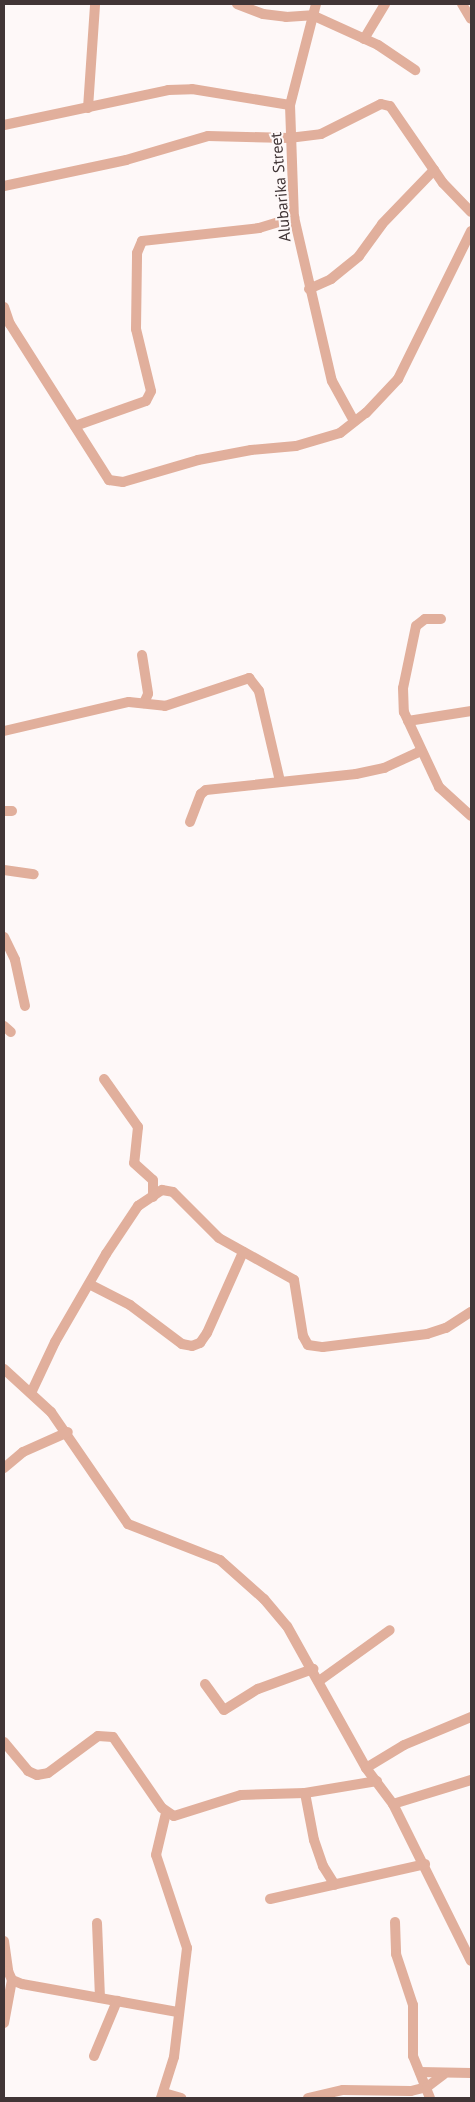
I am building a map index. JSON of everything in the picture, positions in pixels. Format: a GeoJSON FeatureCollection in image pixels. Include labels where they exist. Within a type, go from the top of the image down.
{"type":"FeatureCollection","features":[{"type":"Feature","properties":{"kind":"street"},"geometry":{"type":"LineString","coordinates":[[88,108],[95,4]]}},
{"type":"Feature","properties":{"kind":"street"},"geometry":{"type":"LineString","coordinates":[[237,4],[263,14],[286,17],[312,15],[364,39],[415,70]]}},
{"type":"Feature","properties":{"kind":"street","name":"Alubarika Street"},"geometry":{"type":"LineString","coordinates":[[316,4],[290,105],[289,138],[294,217],[309,289],[332,381],[354,421]]}},
{"type":"Feature","properties":{"kind":"street"},"geometry":{"type":"LineString","coordinates":[[364,39],[386,4]]}},
{"type":"Feature","properties":{"kind":"street"},"geometry":{"type":"LineString","coordinates":[[462,4],[471,19]]}},
{"type":"Feature","properties":{"kind":"street"},"geometry":{"type":"LineString","coordinates":[[4,124],[168,90],[192,89],[290,105]]}},
{"type":"Feature","properties":{"kind":"street"},"geometry":{"type":"LineString","coordinates":[[4,186],[126,160],[208,136],[289,138],[321,134],[373,106],[386,104],[434,170],[471,212]]}},
{"type":"Feature","properties":{"kind":"street"},"geometry":{"type":"LineString","coordinates":[[309,289],[331,279],[359,256],[382,224],[434,170]]}},
{"type":"Feature","properties":{"kind":"street"},"geometry":{"type":"LineString","coordinates":[[75,426],[146,401],[151,391],[136,329],[137,253],[142,241],[259,228],[294,217]]}},
{"type":"Feature","properties":{"kind":"street"},"geometry":{"type":"LineString","coordinates":[[4,307],[10,324],[109,480],[114,483],[222,455],[319,442],[340,434],[366,413],[398,379],[471,231]]}},
{"type":"Feature","properties":{"kind":"street"},"geometry":{"type":"LineString","coordinates":[[441,619],[425,619],[416,626],[403,688],[408,721],[438,787],[471,816]]}},
{"type":"Feature","properties":{"kind":"street"},"geometry":{"type":"LineString","coordinates":[[142,655],[148,694],[144,703]]}},
{"type":"Feature","properties":{"kind":"street"},"geometry":{"type":"LineString","coordinates":[[4,731],[106,706],[144,703],[165,706],[249,678],[259,690],[280,780]]}},
{"type":"Feature","properties":{"kind":"street"},"geometry":{"type":"LineString","coordinates":[[408,721],[471,711]]}},
{"type":"Feature","properties":{"kind":"street"},"geometry":{"type":"LineString","coordinates":[[190,822],[201,794],[206,790],[280,780],[365,772],[384,768],[421,751]]}},
{"type":"Feature","properties":{"kind":"street"},"geometry":{"type":"LineString","coordinates":[[4,870],[34,874]]}},
{"type":"Feature","properties":{"kind":"street"},"geometry":{"type":"LineString","coordinates":[[4,937],[15,960],[25,1006]]}},
{"type":"Feature","properties":{"kind":"street"},"geometry":{"type":"LineString","coordinates":[[104,1079],[138,1127],[134,1163],[153,1180],[153,1197]]}},
{"type":"Feature","properties":{"kind":"street"},"geometry":{"type":"LineString","coordinates":[[31,1393],[55,1342],[91,1284],[106,1254],[138,1206],[162,1190],[173,1192],[205,1227],[243,1252],[294,1280],[303,1336],[308,1345],[313,1347],[427,1334],[446,1328],[471,1312]]}},
{"type":"Feature","properties":{"kind":"street"},"geometry":{"type":"LineString","coordinates":[[91,1284],[130,1304],[182,1344],[192,1346],[200,1344],[207,1333],[243,1252]]}},
{"type":"Feature","properties":{"kind":"street"},"geometry":{"type":"LineString","coordinates":[[4,1369],[31,1393],[68,1432],[128,1524],[220,1560],[275,1613],[312,1669],[366,1768],[393,1804],[425,1864],[471,1961]]}},
{"type":"Feature","properties":{"kind":"street"},"geometry":{"type":"LineString","coordinates":[[4,1468],[23,1452],[68,1432]]}},
{"type":"Feature","properties":{"kind":"street"},"geometry":{"type":"LineString","coordinates":[[319,1681],[390,1630]]}},
{"type":"Feature","properties":{"kind":"street"},"geometry":{"type":"LineString","coordinates":[[205,1684],[224,1710],[258,1689],[312,1669]]}},
{"type":"Feature","properties":{"kind":"street"},"geometry":{"type":"LineString","coordinates":[[366,1768],[404,1745],[471,1717]]}},
{"type":"Feature","properties":{"kind":"street"},"geometry":{"type":"LineString","coordinates":[[4,1742],[28,1771],[37,1775],[48,1773],[98,1736],[113,1737],[166,1813],[174,1816],[223,1799],[263,1789],[305,1793],[377,1781]]}},
{"type":"Feature","properties":{"kind":"street"},"geometry":{"type":"LineString","coordinates":[[338,1788],[345,1776]]}},
{"type":"Feature","properties":{"kind":"street"},"geometry":{"type":"LineString","coordinates":[[393,1804],[471,1780]]}},
{"type":"Feature","properties":{"kind":"street"},"geometry":{"type":"LineString","coordinates":[[305,1793],[314,1840],[323,1866],[335,1885]]}},
{"type":"Feature","properties":{"kind":"street"},"geometry":{"type":"LineString","coordinates":[[166,1813],[156,1855],[186,1948],[177,2012],[174,2057],[163,2095],[181,2098]]}},
{"type":"Feature","properties":{"kind":"street"},"geometry":{"type":"LineString","coordinates":[[270,1900],[425,1864]]}},
{"type":"Feature","properties":{"kind":"street"},"geometry":{"type":"LineString","coordinates":[[395,1922],[396,1954],[413,2005],[414,2056],[430,2098]]}},
{"type":"Feature","properties":{"kind":"street"},"geometry":{"type":"LineString","coordinates":[[97,1923],[100,1998]]}},
{"type":"Feature","properties":{"kind":"street"},"geometry":{"type":"LineString","coordinates":[[4,1941],[12,1980],[4,2023]]}},
{"type":"Feature","properties":{"kind":"street"},"geometry":{"type":"LineString","coordinates":[[12,1980],[177,2012]]}},
{"type":"Feature","properties":{"kind":"street"},"geometry":{"type":"LineString","coordinates":[[94,2056],[117,2001]]}},
{"type":"Feature","properties":{"kind":"street"},"geometry":{"type":"LineString","coordinates":[[420,2072],[444,2074],[471,2073]]}},
{"type":"Feature","properties":{"kind":"street"},"geometry":{"type":"LineString","coordinates":[[308,2098],[343,2090],[411,2091],[427,2087],[444,2074]]}}]}
